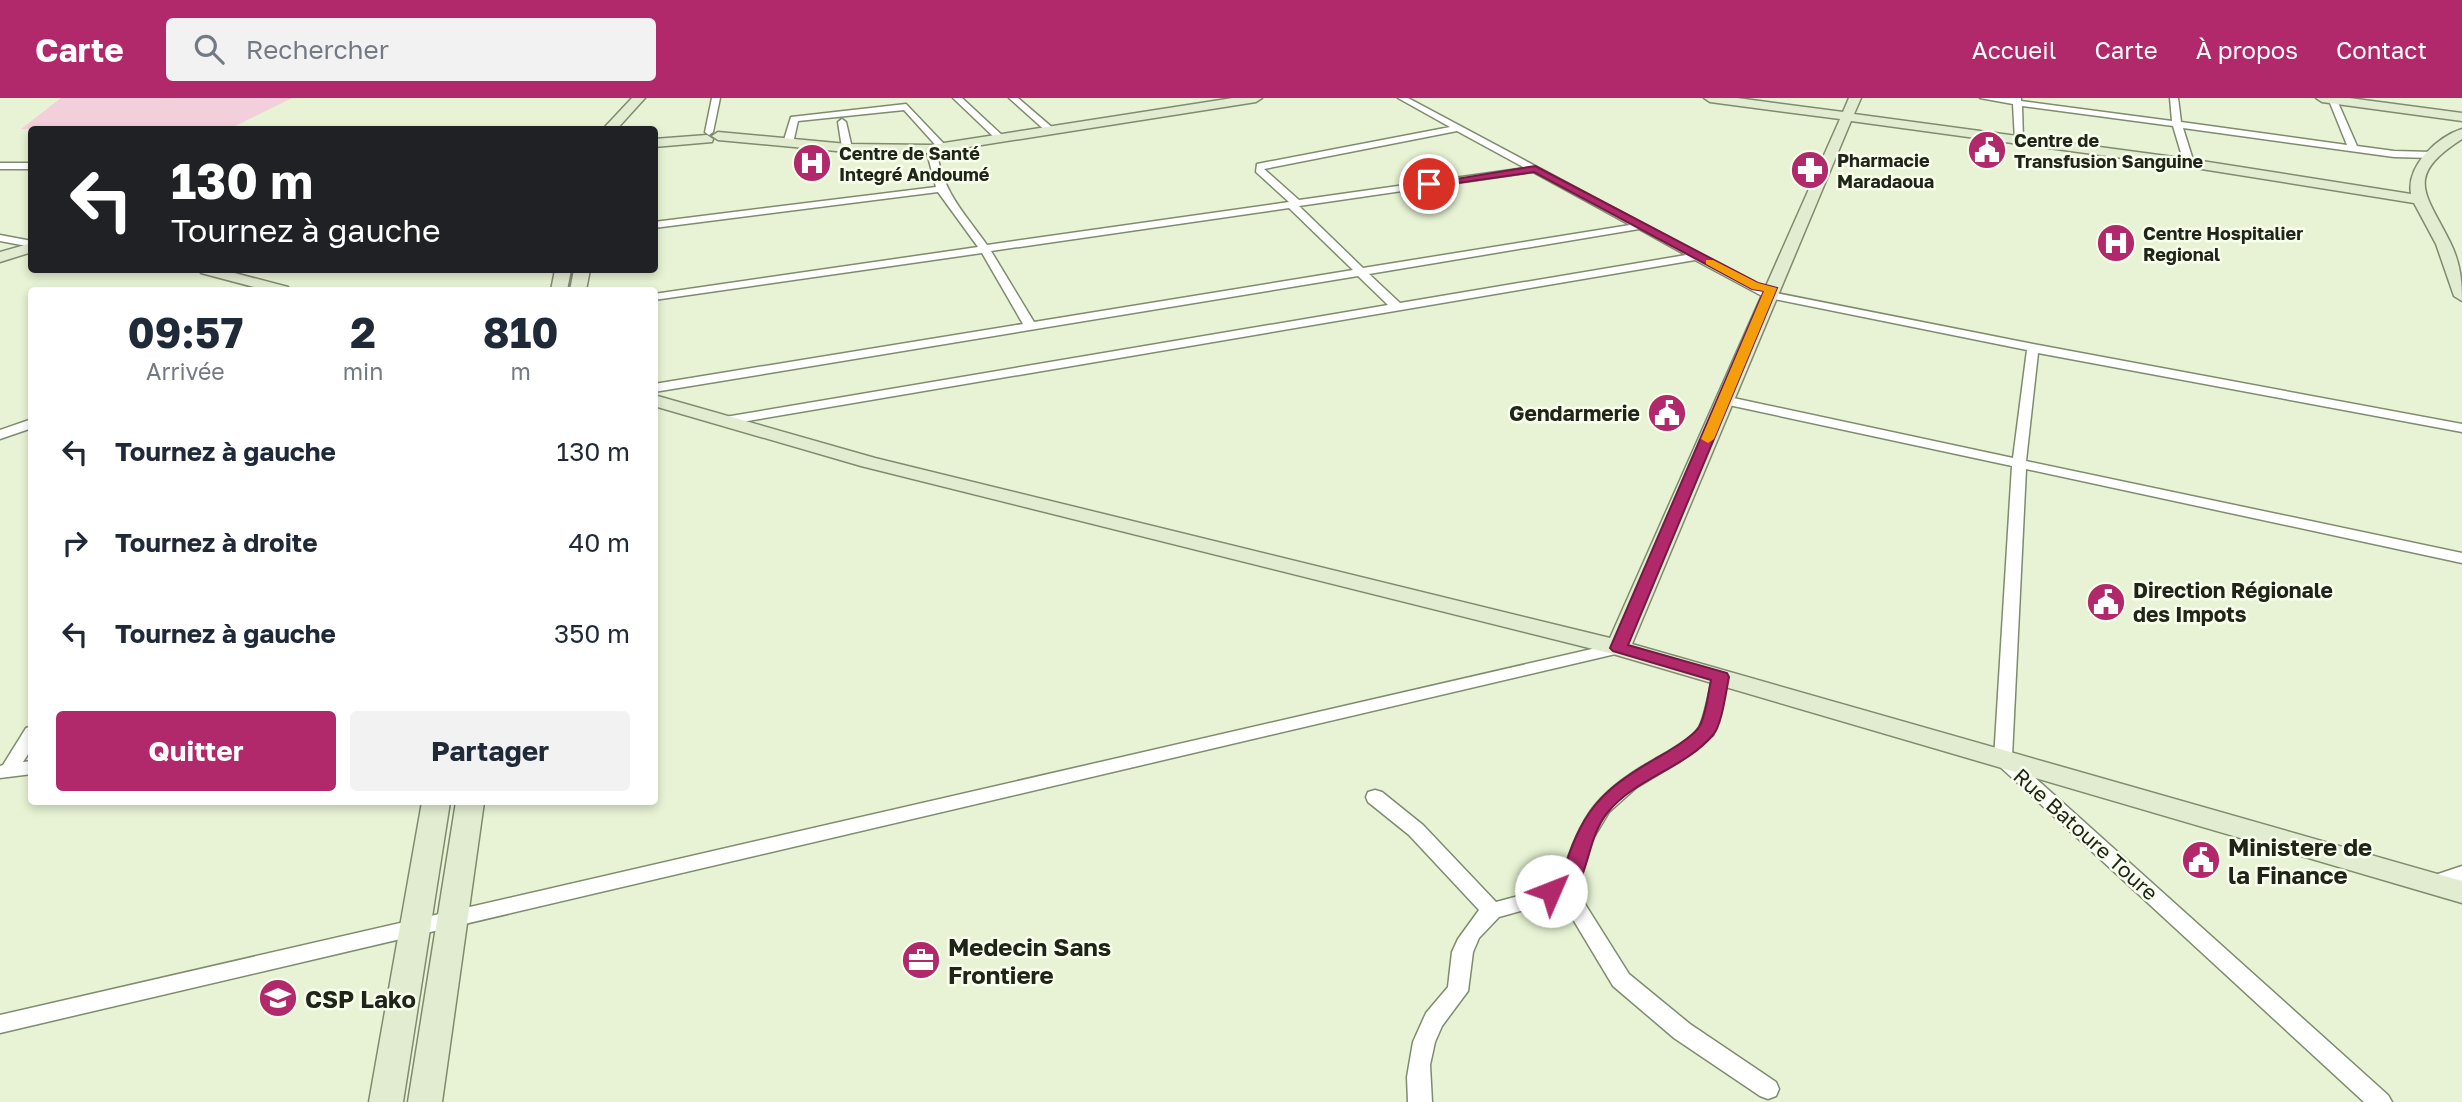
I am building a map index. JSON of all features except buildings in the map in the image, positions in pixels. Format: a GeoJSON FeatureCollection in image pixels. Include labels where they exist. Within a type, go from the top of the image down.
{"type":"FeatureCollection","features":[{"type":"Feature","properties":{"kind":"main road"},"geometry":{"type":"LineString","coordinates":[[2462,134],[2432,155],[2418,176],[2420,200],[2455,255],[2450,268],[2462,296]]}},
{"type":"Feature","properties":{"kind":"main road"},"geometry":{"type":"LineString","coordinates":[[0,257],[28,246]]}},
{"type":"Feature","properties":{"kind":"main road"},"geometry":{"type":"LineString","coordinates":[[218,273],[271,287]]}},
{"type":"Feature","properties":{"kind":"street"},"geometry":{"type":"LineString","coordinates":[[613,126],[639,98]]}},
{"type":"Feature","properties":{"kind":"street"},"geometry":{"type":"LineString","coordinates":[[709,136],[716,98]]}},
{"type":"Feature","properties":{"kind":"street"},"geometry":{"type":"LineString","coordinates":[[957,98],[1000,138]]}},
{"type":"Feature","properties":{"kind":"street"},"geometry":{"type":"LineString","coordinates":[[1013,98],[1051,131]]}},
{"type":"Feature","properties":{"kind":"street"},"geometry":{"type":"LineString","coordinates":[[658,143],[709,136],[847,148],[937,148],[1256,98]]}},
{"type":"Feature","properties":{"kind":"street"},"geometry":{"type":"LineString","coordinates":[[1402,98],[1765,290],[2033,348],[2462,421]]}},
{"type":"Feature","properties":{"kind":"street"},"geometry":{"type":"LineString","coordinates":[[1710,98],[2189,163],[2420,200]]}},
{"type":"Feature","properties":{"kind":"street"},"geometry":{"type":"LineString","coordinates":[[1618,648],[1724,400],[1765,290],[1855,98]]}},
{"type":"Feature","properties":{"kind":"street"},"geometry":{"type":"LineString","coordinates":[[1984,98],[2016,100],[2394,154],[2432,155]]}},
{"type":"Feature","properties":{"kind":"street"},"geometry":{"type":"LineString","coordinates":[[2161,98],[2174,99],[2177,124],[2189,163]]}},
{"type":"Feature","properties":{"kind":"street"},"geometry":{"type":"LineString","coordinates":[[2329,98],[2462,117]]}},
{"type":"Feature","properties":{"kind":"street"},"geometry":{"type":"LineString","coordinates":[[2329,98],[2353,148]]}},
{"type":"Feature","properties":{"kind":"street"},"geometry":{"type":"LineString","coordinates":[[2016,100],[2019,141]]}},
{"type":"Feature","properties":{"kind":"street"},"geometry":{"type":"LineString","coordinates":[[789,143],[794,118],[906,107],[937,148],[933,170],[939,189],[985,249],[1030,325]]}},
{"type":"Feature","properties":{"kind":"street"},"geometry":{"type":"LineString","coordinates":[[842,122],[847,148]]}},
{"type":"Feature","properties":{"kind":"street"},"geometry":{"type":"LineString","coordinates":[[1397,307],[1259,170],[1260,166],[1459,128]]}},
{"type":"Feature","properties":{"kind":"street"},"geometry":{"type":"LineString","coordinates":[[0,166],[28,166]]}},
{"type":"Feature","properties":{"kind":"street"},"geometry":{"type":"LineString","coordinates":[[658,296],[1535,169]]}},
{"type":"Feature","properties":{"kind":"street"},"geometry":{"type":"LineString","coordinates":[[658,224],[939,189]]}},
{"type":"Feature","properties":{"kind":"street"},"geometry":{"type":"LineString","coordinates":[[658,387],[1642,226]]}},
{"type":"Feature","properties":{"kind":"street"},"geometry":{"type":"LineString","coordinates":[[0,238],[28,244]]}},
{"type":"Feature","properties":{"kind":"street"},"geometry":{"type":"LineString","coordinates":[[724,421],[1698,256]]}},
{"type":"Feature","properties":{"kind":"street"},"geometry":{"type":"LineString","coordinates":[[1765,290],[2359,405],[2462,428]]}},
{"type":"Feature","properties":{"kind":"street","name":"Rue Batoure Toure"},"geometry":{"type":"LineString","coordinates":[[2033,348],[2019,463],[2003,759],[2380,1102]]}},
{"type":"Feature","properties":{"kind":"street"},"geometry":{"type":"LineString","coordinates":[[1724,400],[2462,558]]}},
{"type":"Feature","properties":{"kind":"street"},"geometry":{"type":"LineString","coordinates":[[658,401],[868,462],[1618,648],[2462,892]]}},
{"type":"Feature","properties":{"kind":"street"},"geometry":{"type":"LineString","coordinates":[[0,435],[28,426]]}},
{"type":"Feature","properties":{"kind":"street"},"geometry":{"type":"LineString","coordinates":[[0,1024],[1618,648]]}},
{"type":"Feature","properties":{"kind":"street"},"geometry":{"type":"LineString","coordinates":[[1721,677],[1707,731],[1673,757],[1630,782],[1602,807],[1583,839],[1570,881],[1575,905],[1621,981],[1682,1031],[1768,1089]]}},
{"type":"Feature","properties":{"kind":"street"},"geometry":{"type":"LineString","coordinates":[[5,772],[28,738]]}},
{"type":"Feature","properties":{"kind":"street"},"geometry":{"type":"LineString","coordinates":[[5,772],[28,767]]}},
{"type":"Feature","properties":{"kind":"street"},"geometry":{"type":"LineString","coordinates":[[1375,797],[1416,830],[1492,911]]}},
{"type":"Feature","properties":{"kind":"street"},"geometry":{"type":"LineString","coordinates":[[386,1102],[436,805]]}},
{"type":"Feature","properties":{"kind":"street"},"geometry":{"type":"LineString","coordinates":[[425,1102],[470,805]]}},
{"type":"Feature","properties":{"kind":"street"},"geometry":{"type":"LineString","coordinates":[[2433,883],[2462,874]]}},
{"type":"Feature","properties":{"kind":"street"},"geometry":{"type":"LineString","coordinates":[[1420,1102],[1416,1081],[1419,1056],[1426,1035],[1458,989],[1462,951],[1472,929],[1492,911],[1531,900],[1570,881]]}},
{"type":"Feature","properties":{"kind":"shaded area"},"geometry":{"type":"Polygon","coordinates":[[[61,98],[292,98],[235,126],[28,126],[28,129],[21,129],[61,98]]]}},
{"type":"Feature","properties":{"kind":"slow traffic"},"geometry":{"type":"LineString","coordinates":[[1708,439],[1771,288],[1756,286],[1710,262]]}},
{"type":"Feature","properties":{"kind":"place","name":"Centre de Transfusion Sanguine"},"geometry":{"type":"Point","coordinates":[1987,150]}},
{"type":"Feature","properties":{"kind":"place","name":"Centre de Santé Integré Andoumé"},"geometry":{"type":"Point","coordinates":[812,163]}},
{"type":"Feature","properties":{"kind":"place","name":"Pharmacie Maradaoua"},"geometry":{"type":"Point","coordinates":[1810,170]}},
{"type":"Feature","properties":{"kind":"place","name":"Centre Hospitalier Regional"},"geometry":{"type":"Point","coordinates":[2116,243]}},
{"type":"Feature","properties":{"kind":"place","name":"Gendarmerie"},"geometry":{"type":"Point","coordinates":[1667,413]}},
{"type":"Feature","properties":{"kind":"place","name":"Direction Régionale des Impots"},"geometry":{"type":"Point","coordinates":[2106,602]}},
{"type":"Feature","properties":{"kind":"place","name":"Ministere de la Finance"},"geometry":{"type":"Point","coordinates":[2201,860]}},
{"type":"Feature","properties":{"kind":"place","name":"Medecin Sans Frontiere"},"geometry":{"type":"Point","coordinates":[921,960]}},
{"type":"Feature","properties":{"kind":"place","name":"CSP Lako"},"geometry":{"type":"Point","coordinates":[278,998]}},
{"type":"Feature","properties":{"kind":"route"},"geometry":{"type":"LineString","coordinates":[[1429,184],[1535,169],[1756,286],[1771,288],[1618,648],[1721,677],[1707,731],[1673,757],[1630,782],[1602,807],[1583,839],[1570,881],[1551,891]]}}]}
